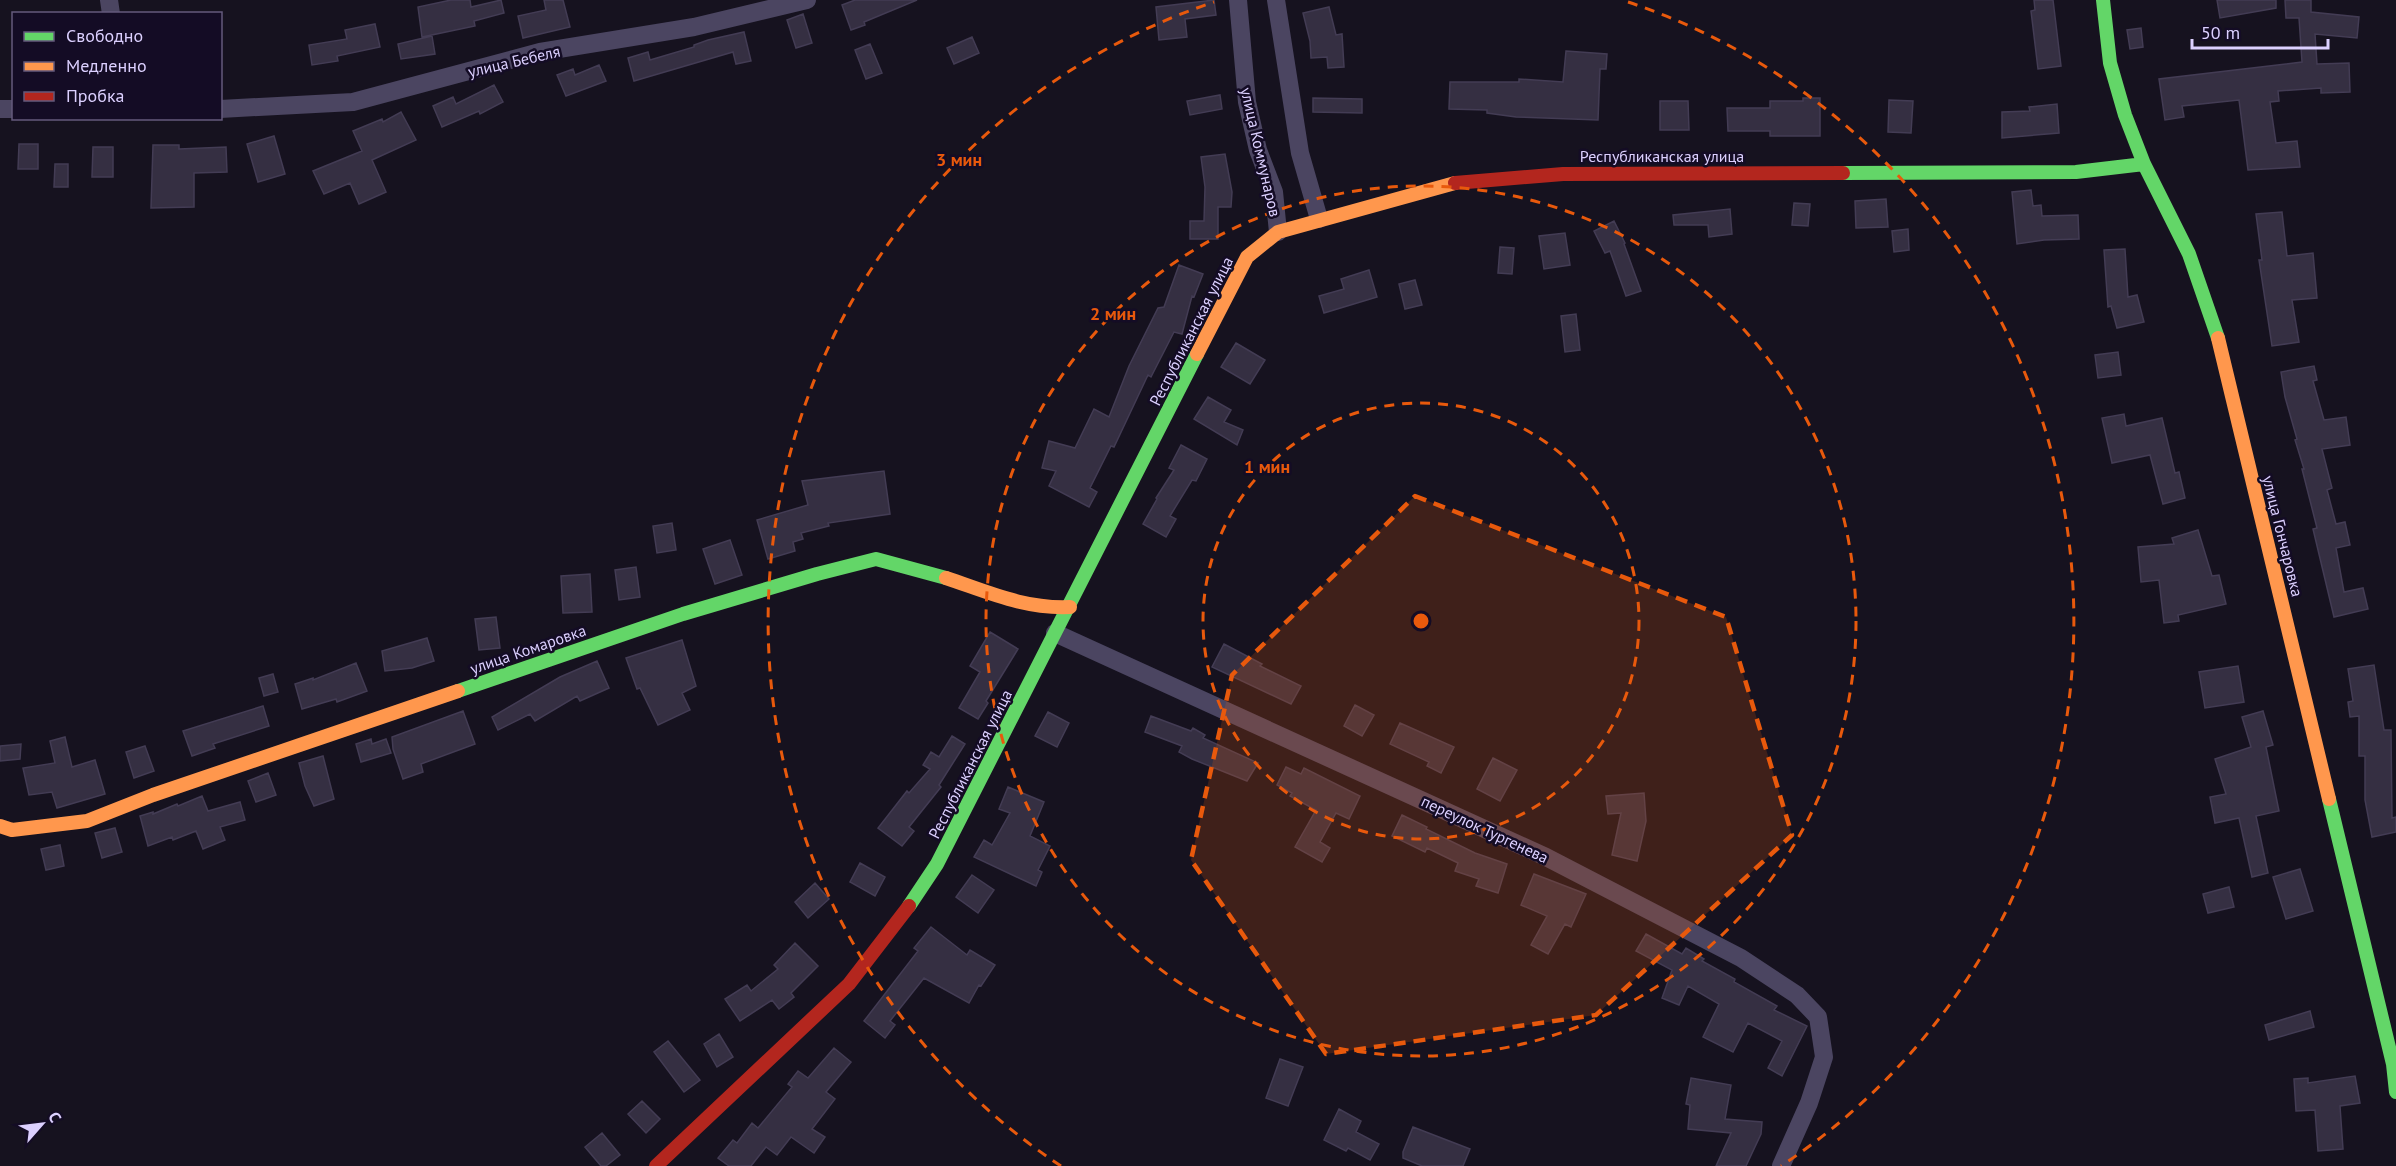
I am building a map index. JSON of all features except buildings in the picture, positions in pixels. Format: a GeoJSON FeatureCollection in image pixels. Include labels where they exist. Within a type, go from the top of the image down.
{"type":"FeatureCollection","features":[{"type":"Feature","properties":{"kind":"street","name":"улица Бебеля"},"geometry":{"type":"LineString","coordinates":[[222,109],[353,102],[540,52],[694,27],[807,0]]}},
{"type":"Feature","properties":{"kind":"street","name":"улица Коммунаров"},"geometry":{"type":"LineString","coordinates":[[1238,0],[1247,102],[1258,150],[1274,192],[1278,232]]}},
{"type":"Feature","properties":{"kind":"street"},"geometry":{"type":"LineString","coordinates":[[1276,0],[1300,153],[1319,219]]}},
{"type":"Feature","properties":{"kind":"street","name":"улица Гончаровка"},"geometry":{"type":"LineString","coordinates":[[2103,0],[2110,63],[2125,115],[2144,164],[2189,254],[2220,345],[2393,1064],[2396,1092]]}},
{"type":"Feature","properties":{"kind":"street","name":"Республиканская улица"},"geometry":{"type":"LineString","coordinates":[[656,1166],[849,984],[894,928],[937,864],[1247,257],[1278,232],[1451,183],[1563,174],[2076,172],[2144,164]]}},
{"type":"Feature","properties":{"kind":"street","name":"улица Комаровка"},"geometry":{"type":"LineString","coordinates":[[0,826],[12,830],[87,821],[153,795],[683,614],[876,559],[922,570],[1017,602],[1046,608],[1070,607]]}},
{"type":"Feature","properties":{"kind":"street","name":"переулок Тургенева"},"geometry":{"type":"LineString","coordinates":[[1055,633],[1546,857],[1741,958],[1797,995],[1818,1017],[1824,1057],[1809,1103],[1781,1166]]}},
{"type":"Feature","properties":{"kind":"highlighted area"},"geometry":{"type":"Polygon","coordinates":[[[1415,496],[1726,617],[1792,835],[1596,1015],[1326,1054],[1191,860],[1232,675],[1415,496]]]}},
{"type":"Feature","properties":{"kind":"traffic: fast"},"geometry":{"type":"LineString","coordinates":[[2103,0],[2110,63],[2125,115],[2144,164],[2189,254],[2218,338]]}},
{"type":"Feature","properties":{"kind":"traffic: fast"},"geometry":{"type":"LineString","coordinates":[[1843,173],[2076,172],[2144,164]]}},
{"type":"Feature","properties":{"kind":"traffic: fast"},"geometry":{"type":"LineString","coordinates":[[909,906],[937,864],[1197,354]]}},
{"type":"Feature","properties":{"kind":"traffic: fast"},"geometry":{"type":"LineString","coordinates":[[458,691],[683,614],[876,559],[946,578]]}},
{"type":"Feature","properties":{"kind":"traffic: fast"},"geometry":{"type":"LineString","coordinates":[[2329,799],[2393,1064],[2396,1092]]}},
{"type":"Feature","properties":{"kind":"traffic: slow"},"geometry":{"type":"LineString","coordinates":[[1197,354],[1247,257],[1278,232],[1455,183]]}},
{"type":"Feature","properties":{"kind":"traffic: slow"},"geometry":{"type":"LineString","coordinates":[[2218,338],[2329,799]]}},
{"type":"Feature","properties":{"kind":"traffic: slow"},"geometry":{"type":"LineString","coordinates":[[946,578],[1022,602],[1070,607]]}},
{"type":"Feature","properties":{"kind":"traffic: slow"},"geometry":{"type":"LineString","coordinates":[[0,826],[12,830],[87,821],[153,795],[458,691]]}},
{"type":"Feature","properties":{"kind":"traffic: jam"},"geometry":{"type":"LineString","coordinates":[[1455,183],[1563,174],[1843,173]]}},
{"type":"Feature","properties":{"kind":"traffic: jam"},"geometry":{"type":"LineString","coordinates":[[656,1166],[849,984],[909,906]]}}]}
